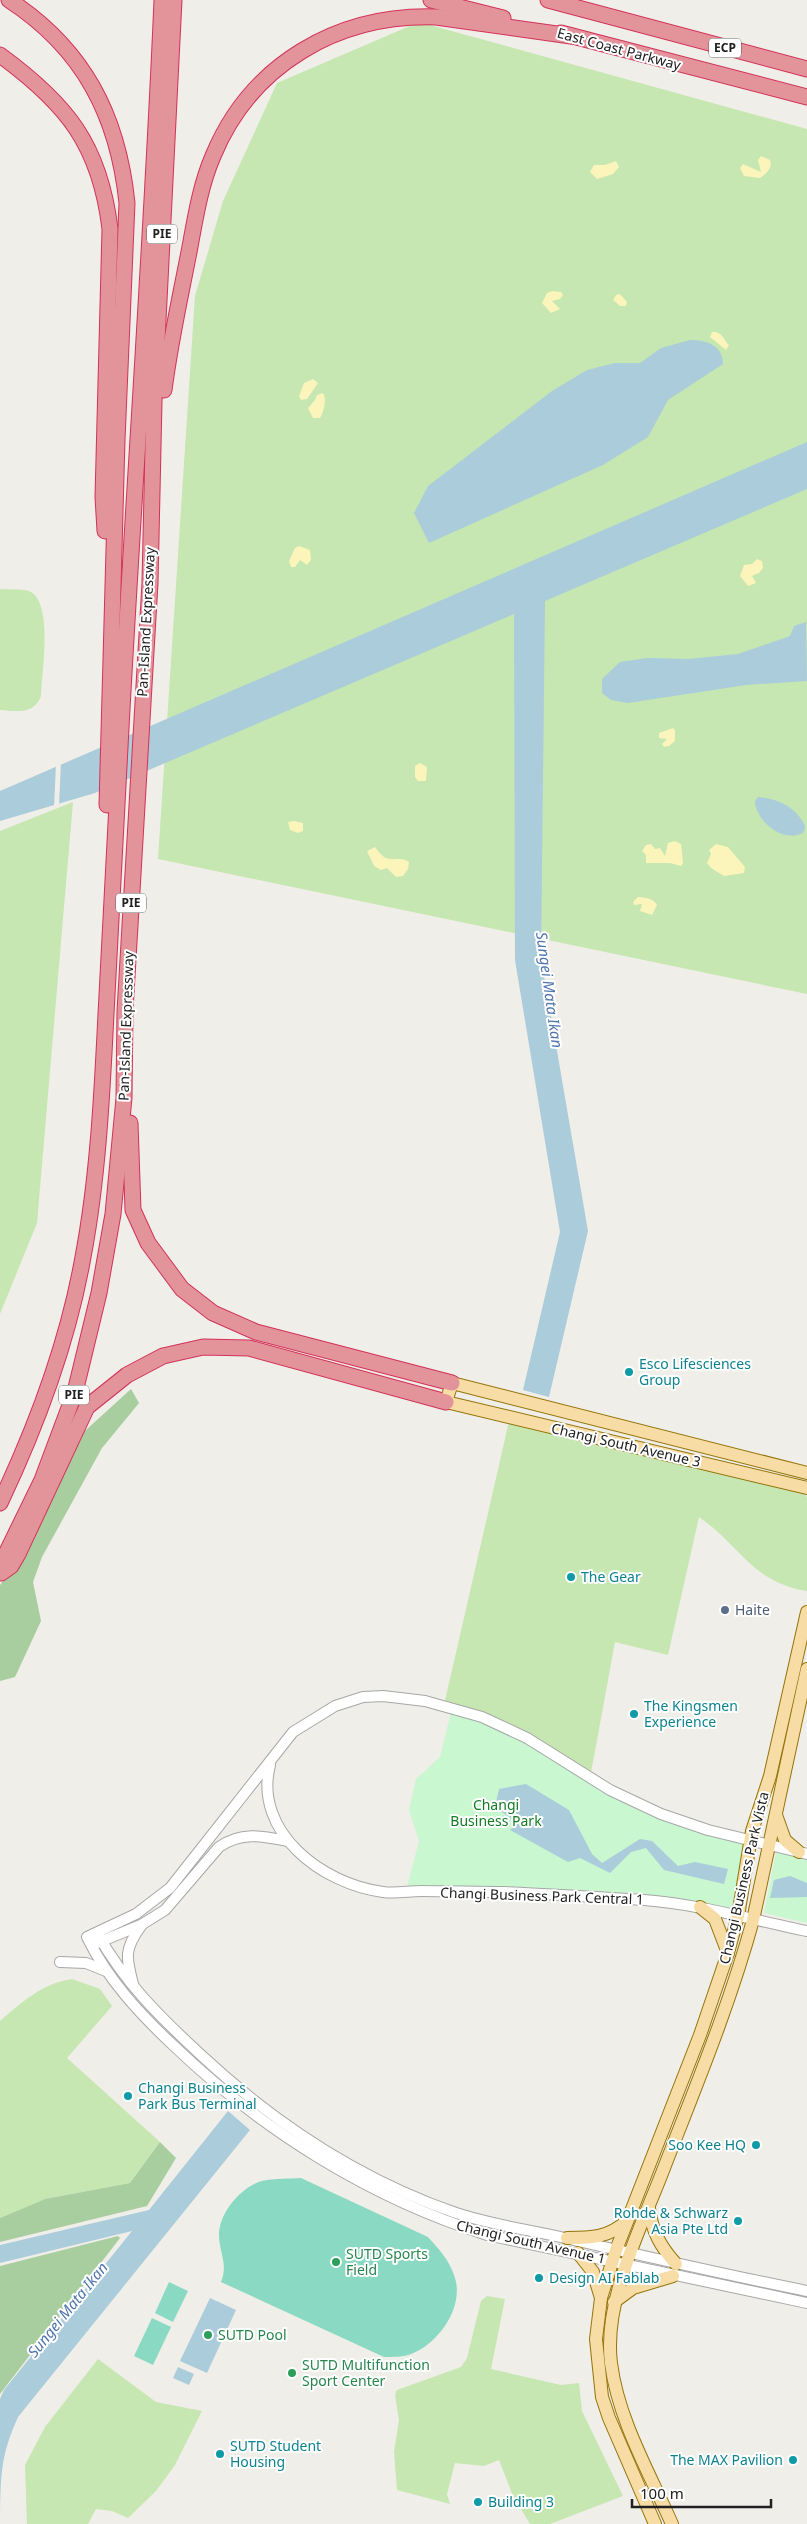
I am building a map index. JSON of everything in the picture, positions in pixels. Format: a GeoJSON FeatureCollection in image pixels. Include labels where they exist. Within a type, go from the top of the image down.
{"type":"FeatureCollection","features":[{"type":"Feature","properties":{"kind":"highway"},"geometry":{"type":"LineString","coordinates":[[9,0],[46,29],[79,66],[104,108],[114,133],[121,160],[126,203],[111,627]]}},
{"type":"Feature","properties":{"kind":"highway","name":"PIE"},"geometry":{"type":"LineString","coordinates":[[0,1503],[20,1461],[62,1347],[83,1258],[95,1168],[102,1091],[115,733],[155,167],[162,0]]}},
{"type":"Feature","properties":{"kind":"highway","name":"PIE"},"geometry":{"type":"LineString","coordinates":[[154,468],[154,401],[174,0]]}},
{"type":"Feature","properties":{"kind":"highway","name":"East Coast Parkway"},"geometry":{"type":"LineString","coordinates":[[431,0],[807,97]]}},
{"type":"Feature","properties":{"kind":"highway","name":"East Coast Parkway"},"geometry":{"type":"LineString","coordinates":[[548,0],[807,69]]}},
{"type":"Feature","properties":{"kind":"highway"},"geometry":{"type":"LineString","coordinates":[[154,468],[170,345],[196,219],[212,157],[224,132],[241,108],[276,68],[294,54],[344,30],[366,24],[414,17],[436,17],[571,36]]}},
{"type":"Feature","properties":{"kind":"highway"},"geometry":{"type":"LineString","coordinates":[[0,55],[44,89],[75,126],[100,172],[106,199],[110,246],[103,497],[115,733]]}},
{"type":"Feature","properties":{"kind":"highway","name":"Pan-Island Expressway"},"geometry":{"type":"LineString","coordinates":[[0,1566],[42,1480],[75,1392],[99,1293],[113,1214],[124,1098],[125,1011],[154,468]]}},
{"type":"Feature","properties":{"kind":"highway"},"geometry":{"type":"LineString","coordinates":[[124,1098],[130,1118],[133,1210],[148,1243],[182,1289],[213,1313],[256,1332],[452,1383]]}},
{"type":"Feature","properties":{"kind":"highway"},"geometry":{"type":"LineString","coordinates":[[0,1574],[11,1566],[18,1554],[87,1407],[127,1375],[163,1356],[202,1347],[249,1348],[446,1402]]}},
{"type":"Feature","properties":{"kind":"main road"},"geometry":{"type":"LineString","coordinates":[[446,1402],[452,1383]]}},
{"type":"Feature","properties":{"kind":"main road","name":"Changi South Avenue 3"},"geometry":{"type":"LineString","coordinates":[[452,1383],[807,1473]]}},
{"type":"Feature","properties":{"kind":"main road","name":"Changi South Avenue 3"},"geometry":{"type":"LineString","coordinates":[[446,1402],[807,1488]]}},
{"type":"Feature","properties":{"kind":"main road"},"geometry":{"type":"LineString","coordinates":[[788,1484],[802,1491],[807,1497]]}},
{"type":"Feature","properties":{"kind":"main road","name":"Changi Business Park Vista"},"geometry":{"type":"LineString","coordinates":[[655,2524],[609,2418],[602,2397],[596,2339],[601,2298],[614,2256],[700,2035],[728,1953],[738,1916],[751,1842],[770,1776],[807,1612]]}},
{"type":"Feature","properties":{"kind":"main road","name":"Changi Business Park Vista"},"geometry":{"type":"LineString","coordinates":[[672,2524],[622,2410],[615,2388],[610,2341],[614,2303],[731,1992],[753,1920],[807,1669]]}},
{"type":"Feature","properties":{"kind":"main road"},"geometry":{"type":"LineString","coordinates":[[776,1813],[777,1824],[785,1840],[803,1853]]}},
{"type":"Feature","properties":{"kind":"main road"},"geometry":{"type":"LineString","coordinates":[[700,1907],[714,1919],[728,1953]]}},
{"type":"Feature","properties":{"kind":"main road"},"geometry":{"type":"LineString","coordinates":[[614,2303],[633,2288],[674,2270],[656,2236],[649,2208]]}},
{"type":"Feature","properties":{"kind":"main road"},"geometry":{"type":"LineString","coordinates":[[567,2238],[601,2237],[619,2228],[629,2219]]}},
{"type":"Feature","properties":{"kind":"main road"},"geometry":{"type":"LineString","coordinates":[[578,2253],[592,2272],[601,2298]]}},
{"type":"Feature","properties":{"kind":"street"},"geometry":{"type":"LineString","coordinates":[[99,1937],[136,1914],[170,1888],[293,1732],[335,1706],[363,1698],[383,1696],[425,1701],[482,1717],[523,1736],[595,1781],[640,1805],[685,1824],[751,1842],[803,1853]]}},
{"type":"Feature","properties":{"kind":"street","name":"Changi Business Park Central 1"},"geometry":{"type":"LineString","coordinates":[[271,1761],[266,1780],[267,1797],[278,1829],[304,1857],[336,1878],[357,1886],[384,1892],[505,1892],[646,1900],[700,1907],[807,1931]]}},
{"type":"Feature","properties":{"kind":"street"},"geometry":{"type":"LineString","coordinates":[[99,1937],[141,1925],[165,1910],[219,1847],[238,1836],[265,1836],[288,1841]]}},
{"type":"Feature","properties":{"kind":"street"},"geometry":{"type":"LineString","coordinates":[[134,1990],[127,1962],[127,1951],[130,1941],[141,1925]]}},
{"type":"Feature","properties":{"kind":"street","name":"Changi South Avenue 1"},"geometry":{"type":"LineString","coordinates":[[614,2256],[567,2238],[511,2228],[456,2213],[387,2185],[338,2159],[281,2121],[228,2080],[134,1990],[117,1968],[99,1937],[89,1942],[106,1971],[149,2022],[195,2067],[261,2119],[333,2168],[440,2220],[494,2236],[578,2253],[629,2259],[807,2303]]}},
{"type":"Feature","properties":{"kind":"street"},"geometry":{"type":"LineString","coordinates":[[60,1962],[86,1963],[106,1971]]}},
{"type":"Feature","properties":{"kind":"street","name":"Changi South Avenue 1"},"geometry":{"type":"LineString","coordinates":[[674,2270],[807,2291]]}},
{"type":"Feature","properties":{"kind":"green space"},"geometry":{"type":"Polygon","coordinates":[[[419,22],[807,129],[807,994],[158,859],[195,296],[223,201],[277,83],[419,22]]]}},
{"type":"Feature","properties":{"kind":"green space"},"geometry":{"type":"Polygon","coordinates":[[[0,589],[31,592],[38,599],[42,610],[45,640],[41,696],[38,702],[29,709],[0,710],[0,589]]]}},
{"type":"Feature","properties":{"kind":"green space"},"geometry":{"type":"Polygon","coordinates":[[[73,802],[37,1223],[0,1314],[0,831],[73,802]]]}},
{"type":"Feature","properties":{"kind":"green space"},"geometry":{"type":"Polygon","coordinates":[[[131,1389],[139,1403],[102,1448],[42,1557],[33,1582],[41,1621],[15,1677],[0,1681],[0,1585],[22,1555],[75,1440],[131,1389]]]}},
{"type":"Feature","properties":{"kind":"green space"},"geometry":{"type":"Polygon","coordinates":[[[510,1417],[802,1491],[807,1497],[807,1591],[772,1580],[747,1561],[699,1517],[668,1655],[615,1642],[590,1778],[444,1705],[510,1417]]]}},
{"type":"Feature","properties":{"kind":"green space","name":"Changi Business Park"},"geometry":{"type":"Polygon","coordinates":[[[452,1708],[482,1717],[658,1813],[750,1842],[737,1915],[697,1906],[406,1891],[419,1841],[409,1810],[416,1779],[440,1757],[452,1708]]]}},
{"type":"Feature","properties":{"kind":"green space"},"geometry":{"type":"Polygon","coordinates":[[[776,1852],[807,1860],[807,1923],[764,1913],[776,1852]]]}},
{"type":"Feature","properties":{"kind":"green space"},"geometry":{"type":"Polygon","coordinates":[[[72,1979],[100,1989],[112,2006],[67,2058],[160,2142],[130,2183],[45,2199],[0,2218],[0,2021],[33,1994],[61,1981],[72,1979]]]}},
{"type":"Feature","properties":{"kind":"green space"},"geometry":{"type":"Polygon","coordinates":[[[160,2142],[176,2158],[147,2206],[0,2242],[0,2218],[45,2199],[130,2183],[160,2142]]]}},
{"type":"Feature","properties":{"kind":"green space","name":"SUTD Sports Field"},"geometry":{"type":"Polygon","coordinates":[[[301,2178],[428,2237],[440,2250],[454,2275],[457,2287],[456,2299],[453,2311],[447,2322],[431,2342],[408,2355],[384,2357],[221,2282],[224,2265],[219,2237],[220,2228],[226,2211],[238,2195],[262,2181],[301,2178]]]}},
{"type":"Feature","properties":{"kind":"green space"},"geometry":{"type":"Polygon","coordinates":[[[118,2236],[120,2238],[0,2394],[0,2266],[118,2236]]]}},
{"type":"Feature","properties":{"kind":"green space"},"geometry":{"type":"Polygon","coordinates":[[[169,2282],[188,2291],[173,2322],[155,2313],[169,2282]]]}},
{"type":"Feature","properties":{"kind":"green space"},"geometry":{"type":"Polygon","coordinates":[[[487,2296],[505,2299],[491,2369],[561,2385],[579,2383],[582,2411],[623,2496],[550,2524],[530,2524],[513,2496],[499,2460],[484,2466],[455,2463],[447,2494],[450,2504],[397,2490],[394,2452],[399,2420],[395,2395],[397,2390],[461,2367],[467,2358],[481,2301],[487,2296]]]}},
{"type":"Feature","properties":{"kind":"green space"},"geometry":{"type":"Polygon","coordinates":[[[152,2318],[171,2327],[153,2365],[134,2356],[152,2318]]]}},
{"type":"Feature","properties":{"kind":"green space"},"geometry":{"type":"Polygon","coordinates":[[[98,2359],[156,2402],[202,2411],[175,2465],[156,2491],[128,2518],[112,2511],[96,2509],[88,2524],[27,2524],[25,2465],[45,2427],[98,2359]]]}},
{"type":"Feature","properties":{"kind":"sand"},"geometry":{"type":"Polygon","coordinates":[[[761,156],[770,160],[771,166],[767,173],[760,178],[744,176],[740,168],[743,164],[761,172],[758,160],[761,156]]]}},
{"type":"Feature","properties":{"kind":"sand"},"geometry":{"type":"Polygon","coordinates":[[[616,161],[619,167],[613,174],[597,179],[590,172],[594,165],[605,165],[616,161]]]}},
{"type":"Feature","properties":{"kind":"sand"},"geometry":{"type":"Polygon","coordinates":[[[552,291],[561,292],[563,295],[560,299],[552,301],[560,309],[551,313],[542,303],[547,293],[552,291]]]}},
{"type":"Feature","properties":{"kind":"sand"},"geometry":{"type":"Polygon","coordinates":[[[620,294],[627,302],[626,306],[620,306],[613,300],[616,295],[620,294]]]}},
{"type":"Feature","properties":{"kind":"sand"},"geometry":{"type":"Polygon","coordinates":[[[712,332],[722,336],[729,345],[726,350],[710,337],[712,332]]]}},
{"type":"Feature","properties":{"kind":"sand"},"geometry":{"type":"Polygon","coordinates":[[[313,379],[318,383],[307,399],[301,400],[299,396],[304,383],[313,379]]]}},
{"type":"Feature","properties":{"kind":"sand"},"geometry":{"type":"Polygon","coordinates":[[[323,393],[325,402],[323,412],[320,418],[313,418],[308,408],[317,395],[323,393]]]}},
{"type":"Feature","properties":{"kind":"sand"},"geometry":{"type":"Polygon","coordinates":[[[299,546],[310,550],[311,560],[307,565],[300,560],[295,567],[291,567],[289,561],[295,548],[299,546]]]}},
{"type":"Feature","properties":{"kind":"sand"},"geometry":{"type":"Polygon","coordinates":[[[757,559],[762,561],[763,568],[759,573],[752,576],[756,583],[748,586],[740,576],[744,565],[752,564],[757,559]]]}},
{"type":"Feature","properties":{"kind":"sand"},"geometry":{"type":"Polygon","coordinates":[[[673,728],[675,730],[675,741],[669,746],[664,747],[662,744],[667,739],[659,738],[659,733],[673,728]]]}},
{"type":"Feature","properties":{"kind":"sand"},"geometry":{"type":"Polygon","coordinates":[[[420,763],[427,767],[426,781],[418,781],[415,777],[415,766],[420,763]]]}},
{"type":"Feature","properties":{"kind":"sand"},"geometry":{"type":"Polygon","coordinates":[[[288,822],[303,823],[303,831],[298,833],[290,830],[288,822]]]}},
{"type":"Feature","properties":{"kind":"sand"},"geometry":{"type":"Polygon","coordinates":[[[675,841],[681,844],[683,863],[681,866],[670,863],[646,863],[646,855],[642,851],[646,845],[651,844],[655,849],[660,848],[665,856],[668,843],[675,841]]]}},
{"type":"Feature","properties":{"kind":"sand"},"geometry":{"type":"Polygon","coordinates":[[[716,844],[728,847],[745,867],[744,873],[724,876],[711,868],[707,863],[711,854],[709,850],[716,844]]]}},
{"type":"Feature","properties":{"kind":"sand"},"geometry":{"type":"Polygon","coordinates":[[[375,847],[384,857],[403,859],[409,862],[408,869],[403,876],[396,877],[387,868],[381,870],[374,866],[367,851],[375,847]]]}},
{"type":"Feature","properties":{"kind":"sand"},"geometry":{"type":"Polygon","coordinates":[[[638,897],[644,897],[656,903],[657,905],[652,915],[640,911],[642,904],[634,905],[633,902],[638,897]]]}},
{"type":"Feature","properties":{"kind":"water"},"geometry":{"type":"Polygon","coordinates":[[[690,340],[702,341],[717,348],[723,364],[668,400],[648,437],[603,465],[429,543],[414,513],[428,486],[552,391],[587,370],[615,363],[640,363],[661,348],[690,340]]]}},
{"type":"Feature","properties":{"kind":"water"},"geometry":{"type":"Polygon","coordinates":[[[807,442],[807,489],[545,601],[541,958],[588,1231],[549,1397],[523,1390],[560,1232],[515,960],[514,614],[95,793],[0,821],[0,791],[807,442]]]}},
{"type":"Feature","properties":{"kind":"water"},"geometry":{"type":"Polygon","coordinates":[[[806,622],[807,681],[746,685],[628,703],[611,700],[602,693],[602,679],[620,662],[647,658],[688,659],[738,654],[790,636],[794,626],[806,622]]]}},
{"type":"Feature","properties":{"kind":"water"},"geometry":{"type":"Polygon","coordinates":[[[758,797],[780,802],[792,809],[805,826],[804,832],[788,835],[772,829],[765,823],[756,809],[755,801],[758,797]]]}},
{"type":"Feature","properties":{"kind":"water"},"geometry":{"type":"Polygon","coordinates":[[[526,1784],[569,1810],[592,1854],[602,1863],[640,1839],[652,1841],[678,1866],[695,1862],[728,1869],[724,1884],[664,1870],[646,1848],[631,1852],[610,1873],[580,1858],[568,1862],[510,1830],[517,1823],[495,1807],[499,1789],[526,1784]]]}},
{"type":"Feature","properties":{"kind":"water"},"geometry":{"type":"Polygon","coordinates":[[[790,1876],[807,1883],[807,1897],[770,1898],[774,1880],[790,1876]]]}},
{"type":"Feature","properties":{"kind":"water"},"geometry":{"type":"Polygon","coordinates":[[[228,2111],[250,2130],[18,2417],[5,2453],[0,2513],[0,2399],[4,2390],[132,2231],[0,2263],[0,2245],[149,2210],[228,2111]]]}},
{"type":"Feature","properties":{"kind":"water","name":"SUTD Pool"},"geometry":{"type":"Polygon","coordinates":[[[210,2298],[236,2310],[207,2373],[180,2361],[210,2298]]]}},
{"type":"Feature","properties":{"kind":"water"},"geometry":{"type":"Polygon","coordinates":[[[178,2367],[194,2374],[189,2385],[173,2378],[178,2367]]]}},
{"type":"Feature","properties":{"kind":"pier"},"geometry":{"type":"Polygon","coordinates":[[[61,762],[59,806],[54,807],[56,764],[61,762]]]}},
{"type":"Feature","properties":{"kind":"place","name":"Esco Lifesciences Group"},"geometry":{"type":"Point","coordinates":[629,1372]}},
{"type":"Feature","properties":{"kind":"place","name":"The Gear"},"geometry":{"type":"Point","coordinates":[571,1577]}},
{"type":"Feature","properties":{"kind":"place","name":"Haite"},"geometry":{"type":"Point","coordinates":[725,1610]}},
{"type":"Feature","properties":{"kind":"place","name":"The Kingsmen Experience"},"geometry":{"type":"Point","coordinates":[634,1714]}},
{"type":"Feature","properties":{"kind":"place","name":"Changi Business Park Bus Terminal"},"geometry":{"type":"Point","coordinates":[128,2096]}},
{"type":"Feature","properties":{"kind":"place","name":"Soo Kee HQ"},"geometry":{"type":"Point","coordinates":[756,2145]}},
{"type":"Feature","properties":{"kind":"place","name":"Rohde & Schwarz Asia Pte Ltd"},"geometry":{"type":"Point","coordinates":[738,2221]}},
{"type":"Feature","properties":{"kind":"place","name":"SUTD Sports Field"},"geometry":{"type":"Point","coordinates":[336,2262]}},
{"type":"Feature","properties":{"kind":"place","name":"Design AI Fablab"},"geometry":{"type":"Point","coordinates":[539,2278]}},
{"type":"Feature","properties":{"kind":"place","name":"SUTD Pool"},"geometry":{"type":"Point","coordinates":[208,2335]}},
{"type":"Feature","properties":{"kind":"place","name":"SUTD Multifunction Sport Center"},"geometry":{"type":"Point","coordinates":[292,2373]}},
{"type":"Feature","properties":{"kind":"place","name":"SUTD Student Housing"},"geometry":{"type":"Point","coordinates":[220,2454]}},
{"type":"Feature","properties":{"kind":"place","name":"The MAX Pavilion"},"geometry":{"type":"Point","coordinates":[793,2460]}},
{"type":"Feature","properties":{"kind":"place","name":"Building 3"},"geometry":{"type":"Point","coordinates":[478,2502]}},
{"type":"Feature","properties":{"kind":"water label","name":"Sungei Mata Ikan"},"geometry":{"type":"Point","coordinates":[549,990]}},
{"type":"Feature","properties":{"kind":"water label","name":"Sungei Mata Ikan"},"geometry":{"type":"Point","coordinates":[68,2310]}}]}
